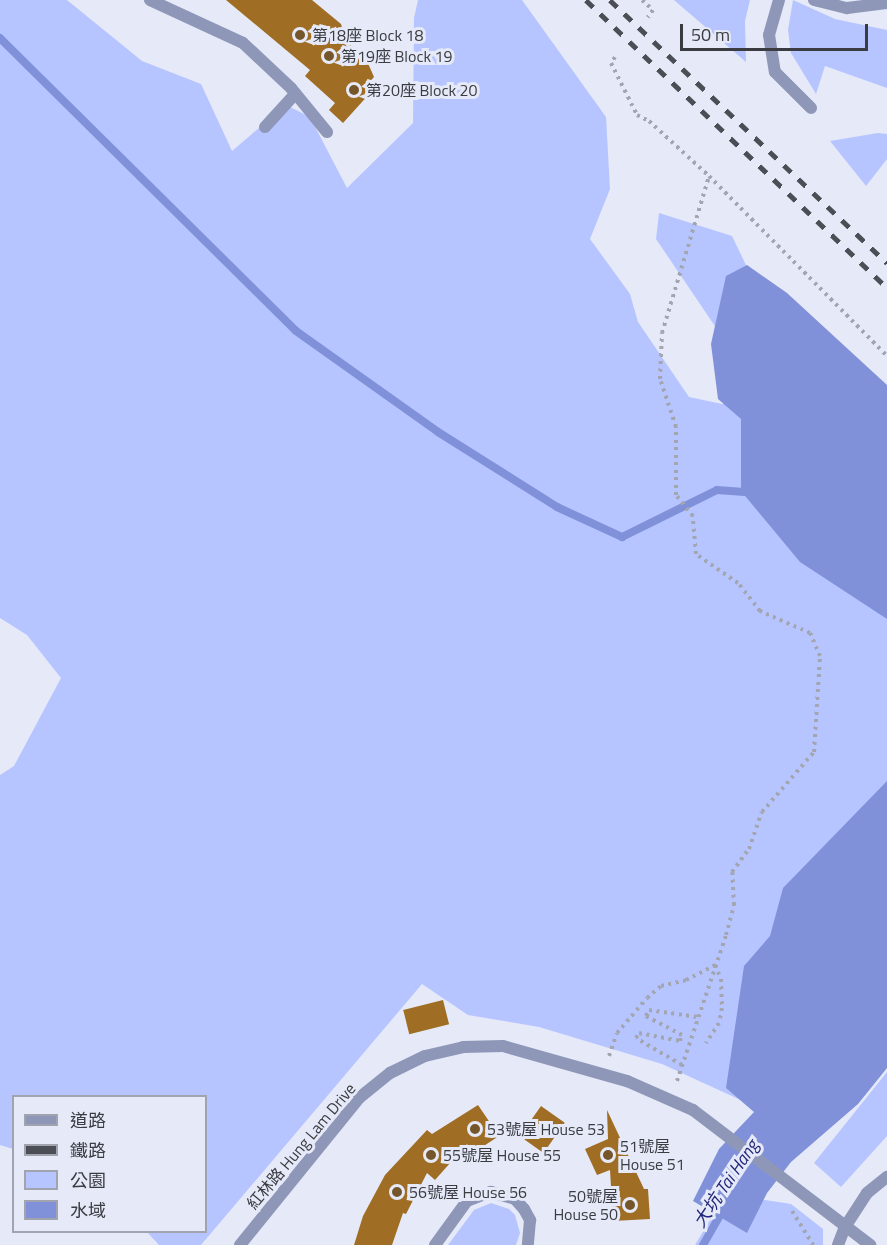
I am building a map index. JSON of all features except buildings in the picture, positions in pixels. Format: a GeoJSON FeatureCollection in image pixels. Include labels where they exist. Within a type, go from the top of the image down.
{"type":"FeatureCollection","features":[{"type":"Feature","properties":{"kind":"street"},"geometry":{"type":"LineString","coordinates":[[150,0],[243,43],[295,94],[327,132]]}},
{"type":"Feature","properties":{"kind":"street"},"geometry":{"type":"LineString","coordinates":[[779,0],[769,35],[776,72],[812,108]]}},
{"type":"Feature","properties":{"kind":"street"},"geometry":{"type":"LineString","coordinates":[[814,0],[846,8],[887,3]]}},
{"type":"Feature","properties":{"kind":"street"},"geometry":{"type":"LineString","coordinates":[[265,127],[295,94]]}},
{"type":"Feature","properties":{"kind":"street","name":"紅林路 Hung Lam Drive"},"geometry":{"type":"LineString","coordinates":[[240,1245],[359,1098],[390,1073],[425,1056],[454,1049],[503,1046],[542,1054],[661,1094],[723,1130],[804,1197],[870,1245]]}},
{"type":"Feature","properties":{"kind":"street"},"geometry":{"type":"LineString","coordinates":[[838,1245],[845,1227],[867,1193],[887,1177]]}},
{"type":"Feature","properties":{"kind":"street"},"geometry":{"type":"LineString","coordinates":[[435,1245],[467,1201],[491,1192],[515,1200],[524,1209],[530,1220],[528,1245]]}},
{"type":"Feature","properties":{"kind":"path"},"geometry":{"type":"LineString","coordinates":[[642,0],[653,10],[648,17]]}},
{"type":"Feature","properties":{"kind":"path"},"geometry":{"type":"LineString","coordinates":[[615,57],[610,63],[637,115],[649,121],[709,176],[887,356]]}},
{"type":"Feature","properties":{"kind":"path"},"geometry":{"type":"LineString","coordinates":[[676,1081],[734,904],[732,873],[749,849],[762,812],[814,752],[820,656],[810,633],[760,611],[738,583],[696,554],[693,516],[676,495],[676,428],[660,379],[662,333],[709,176]]}},
{"type":"Feature","properties":{"kind":"path"},"geometry":{"type":"LineString","coordinates":[[706,1043],[718,1023],[722,1008],[721,979],[715,965]]}},
{"type":"Feature","properties":{"kind":"path"},"geometry":{"type":"LineString","coordinates":[[609,1056],[618,1033],[646,998],[661,986],[686,980],[715,965]]}},
{"type":"Feature","properties":{"kind":"path"},"geometry":{"type":"LineString","coordinates":[[682,1065],[636,1038],[639,1033],[680,1041],[682,1035],[646,1016],[648,1010],[698,1017]]}},
{"type":"Feature","properties":{"kind":"path"},"geometry":{"type":"LineString","coordinates":[[598,1052],[617,1058]]}},
{"type":"Feature","properties":{"kind":"path"},"geometry":{"type":"LineString","coordinates":[[668,1077],[685,1085]]}},
{"type":"Feature","properties":{"kind":"path"},"geometry":{"type":"LineString","coordinates":[[792,1211],[813,1245]]}},
{"type":"Feature","properties":{"kind":"green space"},"geometry":{"type":"Polygon","coordinates":[[[0,0],[67,0],[142,61],[201,84],[232,151],[286,105],[310,117],[347,188],[413,123],[414,18],[418,0],[522,0],[606,117],[610,189],[590,239],[630,294],[638,322],[689,397],[722,404],[766,395],[887,394],[887,865],[758,1108],[662,1064],[539,1027],[468,1015],[422,984],[201,1245],[159,1245],[148,1233],[207,1233],[207,1095],[12,1095],[12,1149],[0,1145],[0,775],[14,766],[61,678],[27,635],[0,618],[0,0]]]}},
{"type":"Feature","properties":{"kind":"green space"},"geometry":{"type":"Polygon","coordinates":[[[674,0],[750,0],[745,21],[746,62],[674,0]]]}},
{"type":"Feature","properties":{"kind":"green space"},"geometry":{"type":"Polygon","coordinates":[[[793,0],[835,19],[887,30],[887,88],[825,66],[816,94],[791,53],[788,30],[793,0]]]}},
{"type":"Feature","properties":{"kind":"green space"},"geometry":{"type":"Polygon","coordinates":[[[878,133],[887,134],[887,159],[866,186],[830,141],[878,133]]]}},
{"type":"Feature","properties":{"kind":"green space"},"geometry":{"type":"Polygon","coordinates":[[[659,213],[732,236],[769,313],[721,335],[656,239],[659,213]]]}},
{"type":"Feature","properties":{"kind":"green space"},"geometry":{"type":"Polygon","coordinates":[[[887,1072],[887,1136],[841,1187],[814,1163],[887,1072]]]}},
{"type":"Feature","properties":{"kind":"green space"},"geometry":{"type":"Polygon","coordinates":[[[765,1200],[791,1204],[823,1229],[823,1245],[695,1245],[718,1207],[765,1200]]]}},
{"type":"Feature","properties":{"kind":"green space"},"geometry":{"type":"Polygon","coordinates":[[[491,1203],[509,1209],[515,1215],[520,1233],[516,1245],[448,1245],[474,1210],[491,1203]]]}},
{"type":"Feature","properties":{"kind":"water"},"geometry":{"type":"Polygon","coordinates":[[[747,265],[787,293],[887,385],[887,619],[800,562],[741,491],[741,419],[718,399],[711,344],[726,276],[747,265]]]}},
{"type":"Feature","properties":{"kind":"water"},"geometry":{"type":"Polygon","coordinates":[[[887,781],[887,1068],[858,1104],[791,1162],[767,1193],[747,1233],[693,1201],[719,1149],[754,1112],[726,1088],[744,966],[770,936],[783,888],[887,781]]]}},
{"type":"Feature","properties":{"kind":"waterway"},"geometry":{"type":"LineString","coordinates":[[0,38],[296,331],[438,432],[557,507],[622,537],[717,490],[748,492]]}},
{"type":"Feature","properties":{"kind":"waterway","name":"大坑 Tai Hang"},"geometry":{"type":"LineString","coordinates":[[703,1245],[723,1210]]}},
{"type":"Feature","properties":{"kind":"railway"},"geometry":{"type":"LineString","coordinates":[[586,0],[887,288]]}},
{"type":"Feature","properties":{"kind":"railway"},"geometry":{"type":"LineString","coordinates":[[610,0],[887,263]]}},
{"type":"Feature","properties":{"kind":"place","name":"第18座 Block 18"},"geometry":{"type":"Point","coordinates":[300,35]}},
{"type":"Feature","properties":{"kind":"place","name":"第19座 Block 19"},"geometry":{"type":"Point","coordinates":[329,56]}},
{"type":"Feature","properties":{"kind":"place","name":"第20座 Block 20"},"geometry":{"type":"Point","coordinates":[354,90]}},
{"type":"Feature","properties":{"kind":"place","name":"53號屋 House 53"},"geometry":{"type":"Point","coordinates":[475,1129]}},
{"type":"Feature","properties":{"kind":"place","name":"55號屋 House 55"},"geometry":{"type":"Point","coordinates":[431,1155]}},
{"type":"Feature","properties":{"kind":"place","name":"51號屋 House 51"},"geometry":{"type":"Point","coordinates":[608,1155]}},
{"type":"Feature","properties":{"kind":"place","name":"56號屋 House 56"},"geometry":{"type":"Point","coordinates":[397,1192]}},
{"type":"Feature","properties":{"kind":"place","name":"50號屋 House 50"},"geometry":{"type":"Point","coordinates":[630,1205]}}]}
